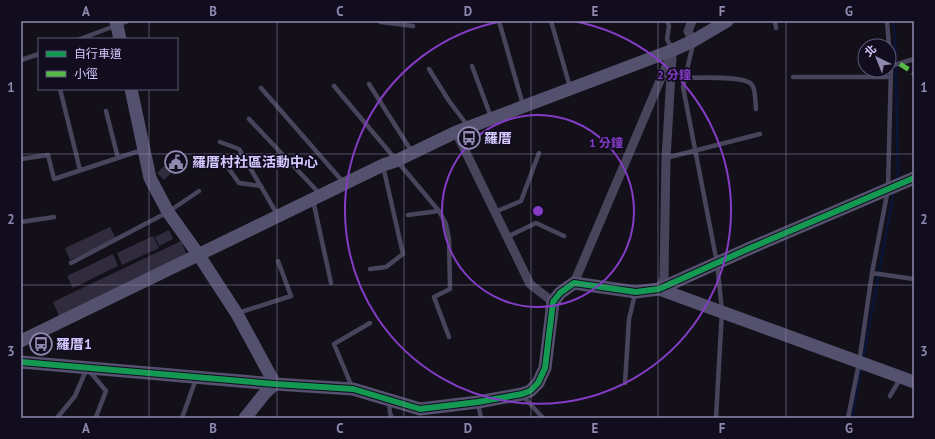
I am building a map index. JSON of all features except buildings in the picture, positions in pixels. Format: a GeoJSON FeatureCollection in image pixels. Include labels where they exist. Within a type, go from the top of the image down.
{"type":"FeatureCollection","features":[{"type":"Feature","properties":{"kind":"street"},"geometry":{"type":"LineString","coordinates":[[692,21],[688,31],[693,41]]}},
{"type":"Feature","properties":{"kind":"street"},"geometry":{"type":"LineString","coordinates":[[21,341],[383,165],[398,160],[456,132],[673,50],[693,41],[726,21]]}},
{"type":"Feature","properties":{"kind":"street"},"geometry":{"type":"LineString","coordinates":[[120,38],[121,22]]}},
{"type":"Feature","properties":{"kind":"street"},"geometry":{"type":"LineString","coordinates":[[659,289],[664,278],[666,158],[673,50]]}},
{"type":"Feature","properties":{"kind":"street"},"geometry":{"type":"LineString","coordinates":[[21,362],[275,384],[353,389],[420,409],[478,402],[522,394],[530,391],[538,383],[545,368],[553,302],[560,292],[574,283],[673,50]]}},
{"type":"Feature","properties":{"kind":"street"},"geometry":{"type":"LineString","coordinates":[[131,90],[150,178],[168,212],[198,254],[237,314],[275,384]]}},
{"type":"Feature","properties":{"kind":"street"},"geometry":{"type":"LineString","coordinates":[[456,132],[530,284],[553,302]]}},
{"type":"Feature","properties":{"kind":"street"},"geometry":{"type":"LineString","coordinates":[[574,283],[636,292],[659,289],[914,178]]}},
{"type":"Feature","properties":{"kind":"street"},"geometry":{"type":"LineString","coordinates":[[659,289],[914,382]]}},
{"type":"Feature","properties":{"kind":"street"},"geometry":{"type":"LineString","coordinates":[[245,418],[265,393],[275,384]]}},
{"type":"Feature","properties":{"kind":"lane"},"geometry":{"type":"LineString","coordinates":[[379,21],[413,26]]}},
{"type":"Feature","properties":{"kind":"lane"},"geometry":{"type":"LineString","coordinates":[[499,21],[524,106]]}},
{"type":"Feature","properties":{"kind":"lane"},"geometry":{"type":"LineString","coordinates":[[551,21],[570,89]]}},
{"type":"Feature","properties":{"kind":"lane"},"geometry":{"type":"LineString","coordinates":[[667,21],[669,26],[667,40],[673,50]]}},
{"type":"Feature","properties":{"kind":"lane"},"geometry":{"type":"LineString","coordinates":[[775,21],[776,28]]}},
{"type":"Feature","properties":{"kind":"lane"},"geometry":{"type":"LineString","coordinates":[[887,21],[888,38]]}},
{"type":"Feature","properties":{"kind":"lane"},"geometry":{"type":"LineString","coordinates":[[82,38],[121,22]]}},
{"type":"Feature","properties":{"kind":"lane"},"geometry":{"type":"LineString","coordinates":[[693,41],[683,87],[717,263],[722,311],[716,418]]}},
{"type":"Feature","properties":{"kind":"lane"},"geometry":{"type":"LineString","coordinates":[[21,60],[38,54]]}},
{"type":"Feature","properties":{"kind":"lane"},"geometry":{"type":"LineString","coordinates":[[897,64],[914,60]]}},
{"type":"Feature","properties":{"kind":"lane"},"geometry":{"type":"LineString","coordinates":[[472,66],[492,119]]}},
{"type":"Feature","properties":{"kind":"lane"},"geometry":{"type":"LineString","coordinates":[[429,69],[449,101],[469,127]]}},
{"type":"Feature","properties":{"kind":"lane"},"geometry":{"type":"LineString","coordinates":[[793,77],[857,77]]}},
{"type":"Feature","properties":{"kind":"lane"},"geometry":{"type":"LineString","coordinates":[[685,78],[731,78],[749,81],[753,85],[756,109]]}},
{"type":"Feature","properties":{"kind":"lane"},"geometry":{"type":"LineString","coordinates":[[848,418],[859,362],[872,273],[888,189],[890,78]]}},
{"type":"Feature","properties":{"kind":"lane"},"geometry":{"type":"LineString","coordinates":[[369,84],[413,153]]}},
{"type":"Feature","properties":{"kind":"lane"},"geometry":{"type":"LineString","coordinates":[[334,86],[398,160],[439,211],[446,224],[449,239],[450,289],[434,297],[449,338]]}},
{"type":"Feature","properties":{"kind":"lane"},"geometry":{"type":"LineString","coordinates":[[261,88],[345,183]]}},
{"type":"Feature","properties":{"kind":"lane"},"geometry":{"type":"LineString","coordinates":[[60,90],[80,170]]}},
{"type":"Feature","properties":{"kind":"lane"},"geometry":{"type":"LineString","coordinates":[[106,110],[118,158]]}},
{"type":"Feature","properties":{"kind":"lane"},"geometry":{"type":"LineString","coordinates":[[249,119],[317,197],[331,283]]}},
{"type":"Feature","properties":{"kind":"lane"},"geometry":{"type":"LineString","coordinates":[[666,158],[760,134]]}},
{"type":"Feature","properties":{"kind":"lane"},"geometry":{"type":"LineString","coordinates":[[220,142],[239,149],[278,216]]}},
{"type":"Feature","properties":{"kind":"lane"},"geometry":{"type":"LineString","coordinates":[[21,159],[48,155],[54,179],[144,150]]}},
{"type":"Feature","properties":{"kind":"lane"},"geometry":{"type":"LineString","coordinates":[[495,212],[521,201],[539,153]]}},
{"type":"Feature","properties":{"kind":"lane"},"geometry":{"type":"LineString","coordinates":[[222,159],[239,183],[261,186]]}},
{"type":"Feature","properties":{"kind":"lane"},"geometry":{"type":"LineString","coordinates":[[370,269],[386,267],[403,254],[383,165]]}},
{"type":"Feature","properties":{"kind":"lane"},"geometry":{"type":"LineString","coordinates":[[71,263],[168,212],[199,191]]}},
{"type":"Feature","properties":{"kind":"lane"},"geometry":{"type":"LineString","coordinates":[[408,215],[439,211]]}},
{"type":"Feature","properties":{"kind":"lane"},"geometry":{"type":"LineString","coordinates":[[21,222],[54,217]]}},
{"type":"Feature","properties":{"kind":"lane"},"geometry":{"type":"LineString","coordinates":[[507,237],[536,223],[564,236]]}},
{"type":"Feature","properties":{"kind":"lane"},"geometry":{"type":"LineString","coordinates":[[237,314],[291,296],[278,261]]}},
{"type":"Feature","properties":{"kind":"lane"},"geometry":{"type":"LineString","coordinates":[[872,273],[914,279]]}},
{"type":"Feature","properties":{"kind":"lane"},"geometry":{"type":"LineString","coordinates":[[625,383],[629,319],[636,292]]}},
{"type":"Feature","properties":{"kind":"lane"},"geometry":{"type":"LineString","coordinates":[[353,389],[334,344],[370,323]]}},
{"type":"Feature","properties":{"kind":"lane"},"geometry":{"type":"LineString","coordinates":[[57,418],[75,396],[87,368],[106,391],[96,417]]}},
{"type":"Feature","properties":{"kind":"lane"},"geometry":{"type":"LineString","coordinates":[[182,418],[197,377]]}},
{"type":"Feature","properties":{"kind":"lane"},"geometry":{"type":"LineString","coordinates":[[890,396],[901,378]]}},
{"type":"Feature","properties":{"kind":"lane"},"geometry":{"type":"LineString","coordinates":[[522,394],[543,418]]}},
{"type":"Feature","properties":{"kind":"lane"},"geometry":{"type":"LineString","coordinates":[[389,400],[392,418]]}},
{"type":"Feature","properties":{"kind":"lane"},"geometry":{"type":"LineString","coordinates":[[478,402],[480,418]]}},
{"type":"Feature","properties":{"kind":"waterway"},"geometry":{"type":"LineString","coordinates":[[893,21],[895,35],[898,173],[896,180]]}},
{"type":"Feature","properties":{"kind":"waterway"},"geometry":{"type":"LineString","coordinates":[[863,359],[894,191]]}},
{"type":"Feature","properties":{"kind":"waterway"},"geometry":{"type":"LineString","coordinates":[[852,418],[861,368]]}},
{"type":"Feature","properties":{"kind":"marked path"},"geometry":{"type":"LineString","coordinates":[[900,64],[914,73]]}},
{"type":"Feature","properties":{"kind":"cycle path"},"geometry":{"type":"LineString","coordinates":[[21,362],[275,384],[353,389],[420,409],[478,402],[522,394],[530,391],[538,383],[545,368],[553,302],[560,293],[574,283],[636,292],[659,289],[914,178]]}},
{"type":"Feature","properties":{"kind":"place","name":"羅厝"},"geometry":{"type":"Point","coordinates":[469,138]}},
{"type":"Feature","properties":{"kind":"place","name":"羅厝村社區活動中心"},"geometry":{"type":"Point","coordinates":[176,162]}},
{"type":"Feature","properties":{"kind":"place","name":"羅厝1"},"geometry":{"type":"Point","coordinates":[41,344]}}]}
